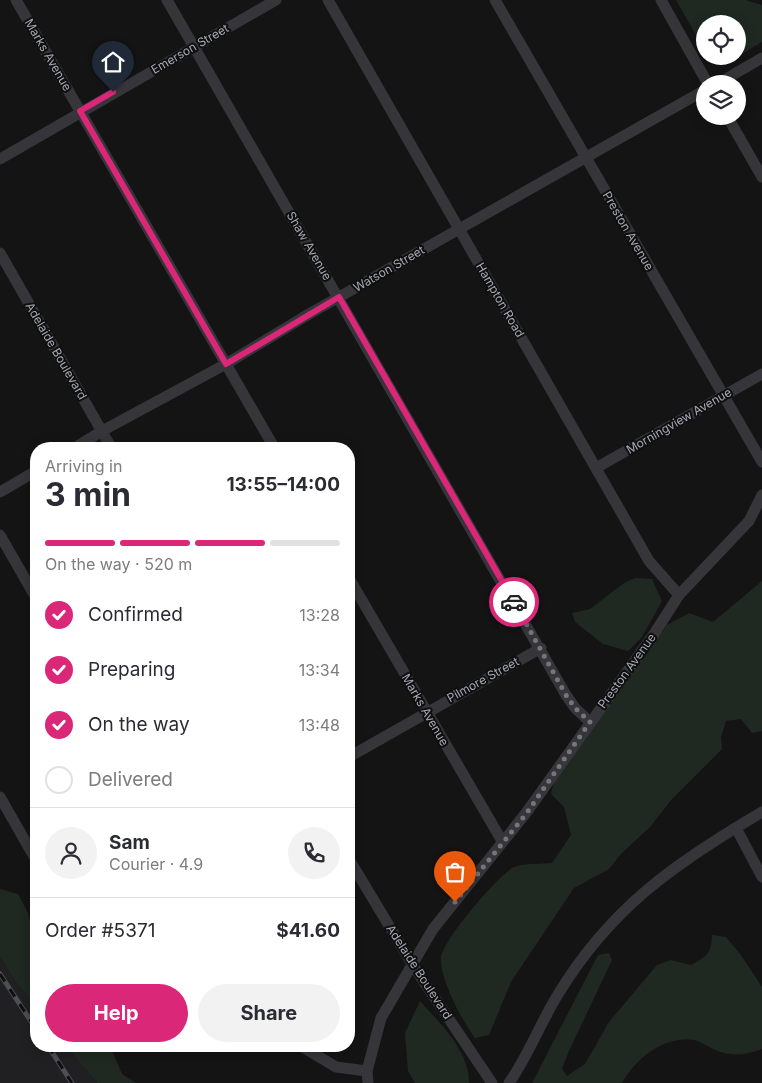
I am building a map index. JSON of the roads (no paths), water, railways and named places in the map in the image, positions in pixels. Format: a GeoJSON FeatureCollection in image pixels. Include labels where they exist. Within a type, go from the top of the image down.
{"type":"FeatureCollection","features":[{"type":"Feature","properties":{"kind":"street","name":"Marks Avenue"},"geometry":{"type":"LineString","coordinates":[[16,0],[271,442]]}},
{"type":"Feature","properties":{"kind":"street","name":"Shaw Avenue"},"geometry":{"type":"LineString","coordinates":[[167,0],[566,695],[575,708],[590,722]]}},
{"type":"Feature","properties":{"kind":"street","name":"Emerson Street"},"geometry":{"type":"LineString","coordinates":[[0,159],[80,111],[276,0]]}},
{"type":"Feature","properties":{"kind":"street","name":"Hampton Road"},"geometry":{"type":"LineString","coordinates":[[328,0],[649,561],[679,595]]}},
{"type":"Feature","properties":{"kind":"street","name":"Preston Avenue"},"geometry":{"type":"LineString","coordinates":[[495,0],[762,462]]}},
{"type":"Feature","properties":{"kind":"street"},"geometry":{"type":"LineString","coordinates":[[661,0],[703,75]]}},
{"type":"Feature","properties":{"kind":"street"},"geometry":{"type":"LineString","coordinates":[[733,75],[762,58]]}},
{"type":"Feature","properties":{"kind":"street","name":"Watson Street"},"geometry":{"type":"LineString","coordinates":[[84,442],[226,364],[339,297],[696,95]]}},
{"type":"Feature","properties":{"kind":"street"},"geometry":{"type":"LineString","coordinates":[[732,125],[762,177]]}},
{"type":"Feature","properties":{"kind":"street","name":"Adelaide Boulevard"},"geometry":{"type":"LineString","coordinates":[[0,253],[108,442]]}},
{"type":"Feature","properties":{"kind":"street","name":"Morningview Avenue"},"geometry":{"type":"LineString","coordinates":[[596,468],[762,374]]}},
{"type":"Feature","properties":{"kind":"street"},"geometry":{"type":"LineString","coordinates":[[0,492],[30,474]]}},
{"type":"Feature","properties":{"kind":"street","name":"Preston Avenue"},"geometry":{"type":"LineString","coordinates":[[368,1083],[367,1071],[381,1018],[440,919],[526,814],[654,634],[679,595],[750,521],[762,495]]}},
{"type":"Feature","properties":{"kind":"street"},"geometry":{"type":"LineString","coordinates":[[0,535],[30,588]]}},
{"type":"Feature","properties":{"kind":"street","name":"Marks Avenue"},"geometry":{"type":"LineString","coordinates":[[355,588],[502,841]]}},
{"type":"Feature","properties":{"kind":"street","name":"Pilmore Street"},"geometry":{"type":"LineString","coordinates":[[355,753],[540,648]]}},
{"type":"Feature","properties":{"kind":"street"},"geometry":{"type":"LineString","coordinates":[[0,797],[30,850]]}},
{"type":"Feature","properties":{"kind":"street"},"geometry":{"type":"LineString","coordinates":[[509,1083],[557,995],[603,932],[634,901],[671,869],[762,812]]}},
{"type":"Feature","properties":{"kind":"street"},"geometry":{"type":"LineString","coordinates":[[736,828],[762,876]]}},
{"type":"Feature","properties":{"kind":"street","name":"Adelaide Boulevard"},"geometry":{"type":"LineString","coordinates":[[355,868],[412,964],[492,1083]]}},
{"type":"Feature","properties":{"kind":"street"},"geometry":{"type":"LineString","coordinates":[[310,1052],[336,1067],[367,1071]]}},
{"type":"Feature","properties":{"kind":"railway"},"geometry":{"type":"LineString","coordinates":[[0,974],[30,1020]]}},
{"type":"Feature","properties":{"kind":"railway"},"geometry":{"type":"LineString","coordinates":[[52,1052],[72,1083]]}}]}
